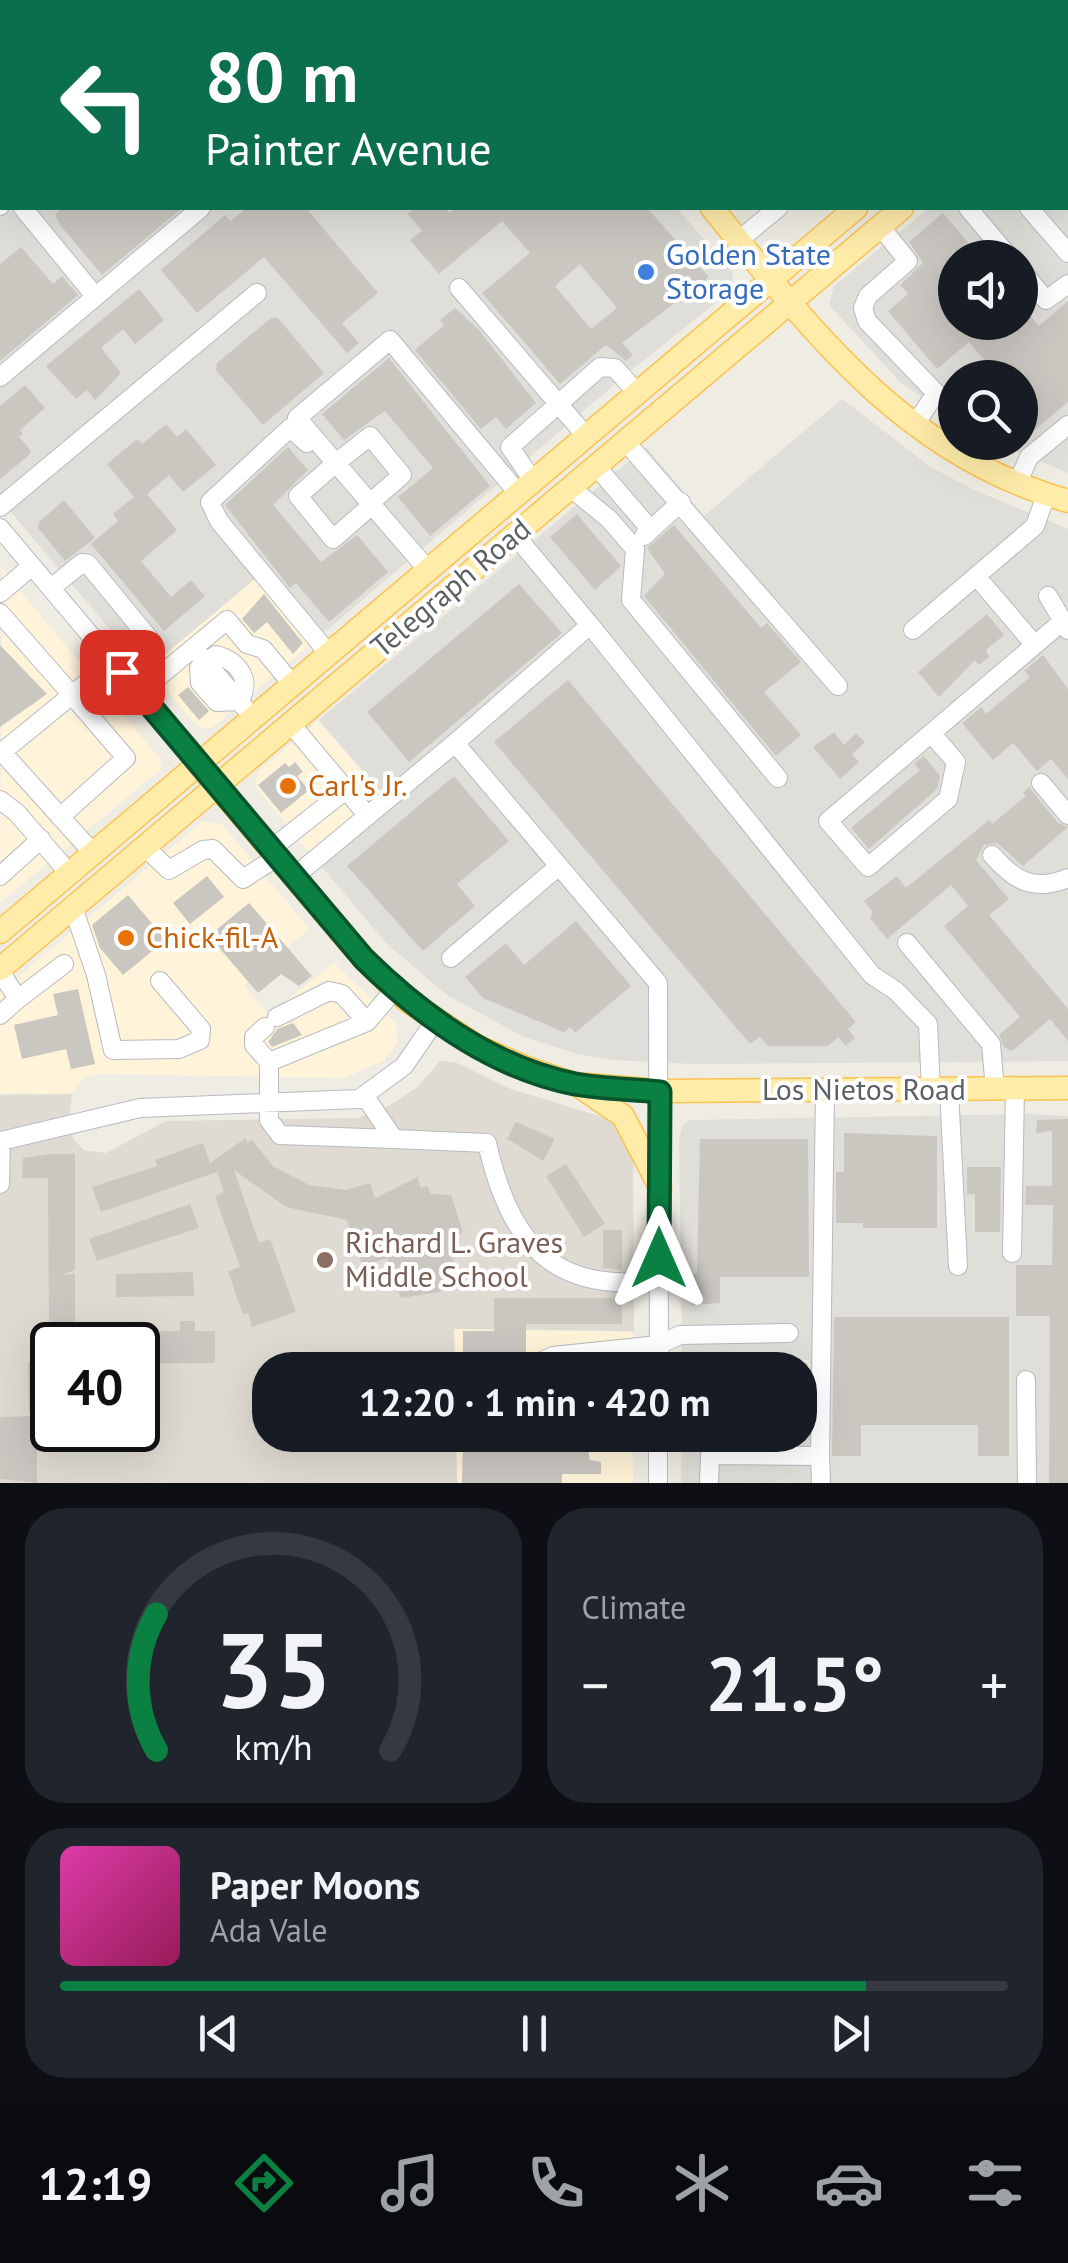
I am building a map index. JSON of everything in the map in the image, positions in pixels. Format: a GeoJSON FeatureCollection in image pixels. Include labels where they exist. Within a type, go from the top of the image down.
{"type":"FeatureCollection","features":[{"type":"Feature","properties":{"kind":"main road"},"geometry":{"type":"LineString","coordinates":[[714,210],[849,371],[914,426],[1017,484],[1057,498]]}},
{"type":"Feature","properties":{"kind":"main road","name":"Telegraph Road"},"geometry":{"type":"LineString","coordinates":[[0,932],[200,765],[247,710],[293,685],[854,210]]}},
{"type":"Feature","properties":{"kind":"main road","name":"Telegraph Road"},"geometry":{"type":"LineString","coordinates":[[0,970],[900,210]]}},
{"type":"Feature","properties":{"kind":"main road"},"geometry":{"type":"LineString","coordinates":[[534,480],[570,488]]}},
{"type":"Feature","properties":{"kind":"main road"},"geometry":{"type":"LineString","coordinates":[[200,765],[395,989],[434,1021],[478,1047],[574,1084],[623,1116],[660,1187]]}},
{"type":"Feature","properties":{"kind":"main road"},"geometry":{"type":"LineString","coordinates":[[70,874],[73,907]]}},
{"type":"Feature","properties":{"kind":"main road","name":"Los Nietos Road"},"geometry":{"type":"LineString","coordinates":[[574,1084],[660,1092],[1068,1088]]}},
{"type":"Feature","properties":{"kind":"street"},"geometry":{"type":"LineString","coordinates":[[25,210],[94,296]]}},
{"type":"Feature","properties":{"kind":"street"},"geometry":{"type":"LineString","coordinates":[[1,375],[198,210]]}},
{"type":"Feature","properties":{"kind":"street"},"geometry":{"type":"LineString","coordinates":[[738,240],[776,210]]}},
{"type":"Feature","properties":{"kind":"street"},"geometry":{"type":"LineString","coordinates":[[970,210],[995,240]]}},
{"type":"Feature","properties":{"kind":"street"},"geometry":{"type":"LineString","coordinates":[[1032,210],[1068,253]]}},
{"type":"Feature","properties":{"kind":"street"},"geometry":{"type":"LineString","coordinates":[[880,226],[908,261],[868,296],[863,308],[867,321],[936,393],[914,426]]}},
{"type":"Feature","properties":{"kind":"street"},"geometry":{"type":"LineString","coordinates":[[1038,290],[1046,300],[1068,284]]}},
{"type":"Feature","properties":{"kind":"street"},"geometry":{"type":"LineString","coordinates":[[459,288],[586,436]]}},
{"type":"Feature","properties":{"kind":"street"},"geometry":{"type":"LineString","coordinates":[[0,507],[257,293]]}},
{"type":"Feature","properties":{"kind":"street"},"geometry":{"type":"LineString","coordinates":[[425,573],[332,466],[297,418],[390,340],[534,480]]}},
{"type":"Feature","properties":{"kind":"street"},"geometry":{"type":"LineString","coordinates":[[534,480],[510,447],[558,404],[606,366],[614,368],[637,392]]}},
{"type":"Feature","properties":{"kind":"street"},"geometry":{"type":"LineString","coordinates":[[1017,484],[1029,457],[1068,425]]}},
{"type":"Feature","properties":{"kind":"street"},"geometry":{"type":"LineString","coordinates":[[329,654],[220,521],[210,502],[290,428],[332,466]]}},
{"type":"Feature","properties":{"kind":"street"},"geometry":{"type":"LineString","coordinates":[[370,436],[402,475],[368,507],[333,539],[298,496],[370,436]]}},
{"type":"Feature","properties":{"kind":"street"},"geometry":{"type":"LineString","coordinates":[[625,441],[838,686]]}},
{"type":"Feature","properties":{"kind":"street"},"geometry":{"type":"LineString","coordinates":[[596,466],[651,530]]}},
{"type":"Feature","properties":{"kind":"street"},"geometry":{"type":"LineString","coordinates":[[570,488],[632,546],[631,600],[778,778]]}},
{"type":"Feature","properties":{"kind":"street"},"geometry":{"type":"LineString","coordinates":[[914,630],[1035,526],[1057,498]]}},
{"type":"Feature","properties":{"kind":"street"},"geometry":{"type":"LineString","coordinates":[[632,546],[681,502]]}},
{"type":"Feature","properties":{"kind":"street"},"geometry":{"type":"LineString","coordinates":[[514,535],[872,975],[896,991],[928,1024],[940,1090],[958,1266]]}},
{"type":"Feature","properties":{"kind":"street"},"geometry":{"type":"LineString","coordinates":[[3,537],[200,765]]}},
{"type":"Feature","properties":{"kind":"street"},"geometry":{"type":"LineString","coordinates":[[51,588],[82,562],[88,564],[152,642],[152,648],[72,695],[2,752],[94,853]]}},
{"type":"Feature","properties":{"kind":"street"},"geometry":{"type":"LineString","coordinates":[[0,593],[32,566]]}},
{"type":"Feature","properties":{"kind":"street"},"geometry":{"type":"LineString","coordinates":[[976,576],[1035,645]]}},
{"type":"Feature","properties":{"kind":"street"},"geometry":{"type":"LineString","coordinates":[[932,733],[956,762],[948,799],[868,868],[828,821],[1035,645],[1065,626],[1048,596]]}},
{"type":"Feature","properties":{"kind":"street"},"geometry":{"type":"LineString","coordinates":[[0,612],[126,758],[60,817]]}},
{"type":"Feature","properties":{"kind":"street"},"geometry":{"type":"LineString","coordinates":[[139,693],[198,654],[226,620],[247,644],[263,649],[293,685]]}},
{"type":"Feature","properties":{"kind":"street"},"geometry":{"type":"LineString","coordinates":[[294,877],[590,625]]}},
{"type":"Feature","properties":{"kind":"street"},"geometry":{"type":"LineString","coordinates":[[198,654],[216,655],[232,662],[246,685],[247,710],[217,702],[200,682],[198,654]]}},
{"type":"Feature","properties":{"kind":"street"},"geometry":{"type":"LineString","coordinates":[[291,724],[368,816]]}},
{"type":"Feature","properties":{"kind":"street"},"geometry":{"type":"LineString","coordinates":[[456,743],[658,983],[659,1352]]}},
{"type":"Feature","properties":{"kind":"street"},"geometry":{"type":"LineString","coordinates":[[1042,784],[1068,815]]}},
{"type":"Feature","properties":{"kind":"street"},"geometry":{"type":"LineString","coordinates":[[145,846],[168,870],[203,850],[213,849],[243,879],[254,876],[274,853],[346,790]]}},
{"type":"Feature","properties":{"kind":"street"},"geometry":{"type":"LineString","coordinates":[[0,800],[42,839],[70,874]]}},
{"type":"Feature","properties":{"kind":"street"},"geometry":{"type":"LineString","coordinates":[[0,876],[42,839]]}},
{"type":"Feature","properties":{"kind":"street"},"geometry":{"type":"LineString","coordinates":[[992,855],[1023,883],[1046,885],[1068,878]]}},
{"type":"Feature","properties":{"kind":"street"},"geometry":{"type":"LineString","coordinates":[[451,958],[559,866]]}},
{"type":"Feature","properties":{"kind":"street"},"geometry":{"type":"LineString","coordinates":[[73,907],[96,975],[114,1050],[179,1049],[200,1040],[201,1029],[160,981]]}},
{"type":"Feature","properties":{"kind":"street"},"geometry":{"type":"LineString","coordinates":[[906,943],[991,1044],[1005,1089],[1012,1253]]}},
{"type":"Feature","properties":{"kind":"street"},"geometry":{"type":"LineString","coordinates":[[0,1015],[64,964]]}},
{"type":"Feature","properties":{"kind":"street"},"geometry":{"type":"LineString","coordinates":[[0,970],[15,988],[18,1000]]}},
{"type":"Feature","properties":{"kind":"street"},"geometry":{"type":"LineString","coordinates":[[269,1062],[367,1022],[395,989]]}},
{"type":"Feature","properties":{"kind":"street"},"geometry":{"type":"LineString","coordinates":[[367,1022],[342,994],[329,991],[266,1027],[254,1045],[269,1062],[269,1120],[280,1135],[486,1142],[500,1198],[521,1234],[554,1266],[618,1286],[659,1280]]}},
{"type":"Feature","properties":{"kind":"street"},"geometry":{"type":"LineString","coordinates":[[0,1184],[2,1141],[140,1108],[364,1095],[404,1066],[434,1021]]}},
{"type":"Feature","properties":{"kind":"street"},"geometry":{"type":"LineString","coordinates":[[821,1483],[825,1090]]}},
{"type":"Feature","properties":{"kind":"street"},"geometry":{"type":"LineString","coordinates":[[364,1095],[394,1139]]}},
{"type":"Feature","properties":{"kind":"street"},"geometry":{"type":"LineString","coordinates":[[595,1352],[659,1346],[680,1334],[789,1333]]}},
{"type":"Feature","properties":{"kind":"street"},"geometry":{"type":"LineString","coordinates":[[1026,1380],[1028,1483]]}},
{"type":"Feature","properties":{"kind":"street"},"geometry":{"type":"LineString","coordinates":[[658,1452],[658,1483]]}},
{"type":"Feature","properties":{"kind":"street"},"geometry":{"type":"LineString","coordinates":[[708,1483],[710,1455],[820,1456]]}},
{"type":"Feature","properties":{"kind":"shaded area"},"geometry":{"type":"Polygon","coordinates":[[[0,210],[679,210],[732,272],[729,292],[628,373],[312,643],[255,579],[145,671],[0,499],[0,210]]]}},
{"type":"Feature","properties":{"kind":"shaded area"},"geometry":{"type":"Polygon","coordinates":[[[927,210],[1068,210],[1068,473],[1037,460],[1038,360],[938,360],[938,408],[901,383],[829,305],[834,286],[927,210]]]}},
{"type":"Feature","properties":{"kind":"shaded area"},"geometry":{"type":"Polygon","coordinates":[[[842,399],[931,467],[974,490],[1068,529],[1068,1061],[693,1064],[612,1060],[577,1054],[522,1036],[447,995],[387,944],[321,866],[393,806],[319,720],[646,447],[704,516],[842,399]]]}},
{"type":"Feature","properties":{"kind":"shaded area"},"geometry":{"type":"Polygon","coordinates":[[[2,569],[161,760],[160,770],[0,903],[2,569]]]}},
{"type":"Feature","properties":{"kind":"shaded area"},"geometry":{"type":"Polygon","coordinates":[[[254,579],[311,644],[212,728],[198,727],[148,669],[254,579]]]}},
{"type":"Feature","properties":{"kind":"shaded area"},"geometry":{"type":"Polygon","coordinates":[[[318,721],[381,793],[311,854],[257,789],[256,782],[259,771],[318,721]]]}},
{"type":"Feature","properties":{"kind":"shaded area"},"geometry":{"type":"Polygon","coordinates":[[[203,821],[222,824],[309,929],[244,985],[268,1015],[334,963],[396,1023],[397,1043],[383,1061],[344,1078],[100,1074],[85,1077],[71,1094],[0,1093],[0,992],[203,821]]]}},
{"type":"Feature","properties":{"kind":"shaded area","name":"Richard L. Graves Middle School"},"geometry":{"type":"Polygon","coordinates":[[[440,1061],[455,1062],[508,1088],[609,1119],[625,1137],[633,1157],[634,1331],[454,1329],[455,1352],[252,1352],[252,1452],[456,1452],[457,1483],[0,1483],[0,1095],[72,1094],[69,1119],[74,1140],[84,1150],[106,1153],[166,1121],[357,1118],[387,1107],[418,1087],[440,1061]]]}},
{"type":"Feature","properties":{"kind":"shaded area"},"geometry":{"type":"Polygon","coordinates":[[[1068,1116],[1068,1483],[681,1483],[681,1452],[817,1452],[817,1352],[682,1352],[679,1138],[683,1125],[690,1120],[1068,1116]]]}},
{"type":"Feature","properties":{"kind":"shaded area"},"geometry":{"type":"Polygon","coordinates":[[[454,1329],[633,1332],[633,1352],[455,1352],[454,1329]]]}},
{"type":"Feature","properties":{"kind":"shaded area"},"geometry":{"type":"Polygon","coordinates":[[[456,1452],[633,1452],[633,1483],[457,1483],[456,1452]]]}},
{"type":"Feature","properties":{"kind":"building"},"geometry":{"type":"Polygon","coordinates":[[[60,210],[180,210],[102,275],[55,214],[60,210]]]}},
{"type":"Feature","properties":{"kind":"building"},"geometry":{"type":"Polygon","coordinates":[[[244,210],[308,210],[378,293],[342,323],[359,343],[347,353],[264,257],[197,313],[161,270],[225,215],[230,221],[244,210]]]}},
{"type":"Feature","properties":{"kind":"building"},"geometry":{"type":"Polygon","coordinates":[[[413,210],[649,210],[709,277],[622,343],[633,355],[626,361],[606,345],[560,384],[482,293],[530,253],[502,221],[439,274],[410,240],[422,231],[408,214],[413,210]],[[580,264],[555,286],[591,329],[617,308],[580,264]]]}},
{"type":"Feature","properties":{"kind":"building"},"geometry":{"type":"Polygon","coordinates":[[[943,213],[966,240],[938,240],[938,340],[1038,340],[1038,325],[1068,301],[1068,402],[1038,427],[1038,360],[984,360],[969,342],[948,360],[938,360],[937,369],[888,311],[908,294],[900,285],[923,263],[909,242],[943,213]]]}},
{"type":"Feature","properties":{"kind":"building"},"geometry":{"type":"Polygon","coordinates":[[[21,247],[53,284],[62,276],[78,295],[0,361],[0,264],[21,247]]]}},
{"type":"Feature","properties":{"kind":"building"},"geometry":{"type":"Polygon","coordinates":[[[139,289],[164,320],[135,344],[123,329],[101,348],[121,373],[95,400],[87,390],[76,399],[46,366],[139,289]]]}},
{"type":"Feature","properties":{"kind":"building"},"geometry":{"type":"Polygon","coordinates":[[[455,308],[479,330],[536,403],[506,429],[496,417],[481,429],[415,350],[444,325],[440,320],[455,308]]]}},
{"type":"Feature","properties":{"kind":"building"},"geometry":{"type":"Polygon","coordinates":[[[271,318],[278,318],[324,373],[263,425],[216,370],[217,363],[271,318]]]}},
{"type":"Feature","properties":{"kind":"building"},"geometry":{"type":"Polygon","coordinates":[[[389,358],[490,486],[430,536],[398,497],[433,468],[385,411],[344,440],[322,414],[389,358]]]}},
{"type":"Feature","properties":{"kind":"building"},"geometry":{"type":"Polygon","coordinates":[[[25,385],[45,408],[20,430],[23,434],[19,437],[31,451],[28,456],[0,479],[0,406],[25,385]]]}},
{"type":"Feature","properties":{"kind":"building"},"geometry":{"type":"Polygon","coordinates":[[[166,424],[177,437],[186,429],[216,465],[183,492],[169,475],[147,494],[177,530],[141,561],[171,597],[191,580],[205,596],[164,631],[91,544],[118,521],[113,514],[134,497],[107,464],[137,439],[142,444],[166,424]]]}},
{"type":"Feature","properties":{"kind":"building"},"geometry":{"type":"Polygon","coordinates":[[[288,447],[308,470],[273,505],[321,562],[357,535],[388,572],[329,622],[296,583],[290,588],[225,505],[288,447]]]}},
{"type":"Feature","properties":{"kind":"building"},"geometry":{"type":"Polygon","coordinates":[[[64,500],[95,538],[65,561],[38,528],[39,522],[64,500]]]}},
{"type":"Feature","properties":{"kind":"building"},"geometry":{"type":"Polygon","coordinates":[[[577,514],[621,566],[595,590],[550,537],[577,514]]]}},
{"type":"Feature","properties":{"kind":"building"},"geometry":{"type":"Polygon","coordinates":[[[674,525],[761,628],[767,623],[801,662],[764,692],[801,735],[776,756],[644,596],[665,574],[647,548],[674,525]]]}},
{"type":"Feature","properties":{"kind":"building"},"geometry":{"type":"Polygon","coordinates":[[[519,584],[562,633],[409,762],[367,712],[519,584]]]}},
{"type":"Feature","properties":{"kind":"building"},"geometry":{"type":"Polygon","coordinates":[[[264,594],[303,643],[293,654],[267,622],[254,633],[242,619],[264,594]]]}},
{"type":"Feature","properties":{"kind":"building"},"geometry":{"type":"Polygon","coordinates":[[[987,614],[1004,635],[986,650],[989,657],[979,665],[975,660],[939,697],[918,672],[987,614]]]}},
{"type":"Feature","properties":{"kind":"building"},"geometry":{"type":"Polygon","coordinates":[[[0,645],[47,694],[0,727],[0,645]]]}},
{"type":"Feature","properties":{"kind":"building"},"geometry":{"type":"Polygon","coordinates":[[[1043,655],[1068,689],[1068,779],[1051,759],[1037,771],[1013,743],[993,760],[962,723],[981,707],[986,714],[1030,677],[1024,671],[1043,655]]]}},
{"type":"Feature","properties":{"kind":"building"},"geometry":{"type":"Polygon","coordinates":[[[568,680],[856,1022],[848,1029],[855,1038],[846,1046],[838,1037],[828,1046],[768,1046],[760,1037],[750,1044],[494,742],[568,680]]]}},
{"type":"Feature","properties":{"kind":"building"},"geometry":{"type":"Polygon","coordinates":[[[188,687],[209,711],[199,720],[178,695],[188,687]]]}},
{"type":"Feature","properties":{"kind":"building"},"geometry":{"type":"Polygon","coordinates":[[[834,732],[844,745],[856,733],[865,742],[852,754],[859,762],[840,779],[813,747],[834,732]]]}},
{"type":"Feature","properties":{"kind":"building"},"geometry":{"type":"Polygon","coordinates":[[[924,756],[940,776],[937,789],[869,849],[851,828],[920,770],[914,764],[924,756]]]}},
{"type":"Feature","properties":{"kind":"building"},"geometry":{"type":"Polygon","coordinates":[[[295,762],[303,772],[297,776],[309,790],[281,813],[258,785],[285,763],[289,767],[295,762]]]}},
{"type":"Feature","properties":{"kind":"building"},"geometry":{"type":"Polygon","coordinates":[[[454,776],[509,841],[457,884],[475,906],[423,951],[347,866],[454,776]]]}},
{"type":"Feature","properties":{"kind":"building"},"geometry":{"type":"Polygon","coordinates":[[[1029,787],[1058,823],[1068,827],[1023,866],[997,843],[984,845],[976,860],[1009,899],[989,915],[1068,1009],[1068,1041],[1050,1019],[1012,1051],[1004,1047],[999,1035],[1020,1017],[944,926],[968,906],[951,885],[887,939],[870,918],[873,912],[864,901],[897,876],[906,888],[989,820],[992,824],[1026,796],[1023,793],[1029,787]]]}},
{"type":"Feature","properties":{"kind":"building"},"geometry":{"type":"Polygon","coordinates":[[[207,876],[224,897],[190,924],[173,903],[207,876]]]}},
{"type":"Feature","properties":{"kind":"building"},"geometry":{"type":"Polygon","coordinates":[[[128,895],[166,940],[123,975],[100,948],[92,925],[128,895]]]}},
{"type":"Feature","properties":{"kind":"building"},"geometry":{"type":"Polygon","coordinates":[[[249,903],[312,976],[299,986],[281,974],[258,993],[209,936],[249,903]]]}},
{"type":"Feature","properties":{"kind":"building"},"geometry":{"type":"Polygon","coordinates":[[[576,921],[631,986],[575,1033],[570,1027],[564,1032],[483,998],[465,977],[506,943],[524,965],[576,921]]]}},
{"type":"Feature","properties":{"kind":"building"},"geometry":{"type":"Polygon","coordinates":[[[78,989],[95,1064],[71,1069],[66,1049],[22,1059],[14,1025],[58,1015],[53,994],[78,989]]]}},
{"type":"Feature","properties":{"kind":"building"},"geometry":{"type":"Polygon","coordinates":[[[293,1023],[302,1035],[272,1047],[268,1042],[277,1029],[293,1023]]]}},
{"type":"Feature","properties":{"kind":"building"},"geometry":{"type":"Polygon","coordinates":[[[1068,1119],[1068,1483],[1049,1483],[1050,1316],[1016,1316],[1016,1265],[1052,1265],[1053,1205],[1025,1205],[1026,1186],[1052,1186],[1052,1131],[1036,1133],[1037,1120],[1068,1119]]]}},
{"type":"Feature","properties":{"kind":"building"},"geometry":{"type":"Polygon","coordinates":[[[516,1122],[555,1139],[543,1161],[507,1139],[516,1122]]]}},
{"type":"Feature","properties":{"kind":"building"},"geometry":{"type":"Polygon","coordinates":[[[844,1133],[937,1136],[937,1228],[863,1228],[863,1223],[836,1223],[836,1172],[844,1172],[844,1133]]]}},
{"type":"Feature","properties":{"kind":"building"},"geometry":{"type":"Polygon","coordinates":[[[246,1138],[273,1166],[309,1185],[346,1190],[370,1183],[375,1198],[417,1177],[421,1188],[427,1186],[431,1194],[451,1195],[463,1232],[447,1243],[459,1278],[440,1292],[401,1298],[387,1258],[363,1266],[347,1220],[286,1207],[234,1170],[259,1243],[270,1239],[296,1312],[252,1327],[248,1313],[243,1315],[228,1271],[240,1267],[215,1196],[224,1192],[217,1172],[101,1212],[92,1187],[157,1166],[155,1160],[203,1143],[210,1163],[246,1138]]]}},
{"type":"Feature","properties":{"kind":"building"},"geometry":{"type":"Polygon","coordinates":[[[700,1139],[808,1139],[809,1277],[720,1277],[720,1303],[692,1305],[692,1274],[697,1274],[700,1139]]]}},
{"type":"Feature","properties":{"kind":"building"},"geometry":{"type":"Polygon","coordinates":[[[75,1154],[75,1270],[62,1275],[75,1274],[75,1322],[49,1322],[48,1178],[22,1178],[23,1158],[75,1154]]]}},
{"type":"Feature","properties":{"kind":"building"},"geometry":{"type":"Polygon","coordinates":[[[566,1164],[605,1224],[584,1237],[546,1176],[566,1164]]]}},
{"type":"Feature","properties":{"kind":"building"},"geometry":{"type":"Polygon","coordinates":[[[967,1167],[1001,1167],[1000,1232],[975,1232],[975,1194],[967,1194],[967,1167]]]}},
{"type":"Feature","properties":{"kind":"building"},"geometry":{"type":"Polygon","coordinates":[[[190,1204],[199,1228],[97,1261],[89,1239],[190,1204]]]}},
{"type":"Feature","properties":{"kind":"building"},"geometry":{"type":"Polygon","coordinates":[[[603,1230],[622,1230],[622,1270],[603,1268],[603,1230]]]}},
{"type":"Feature","properties":{"kind":"building"},"geometry":{"type":"Polygon","coordinates":[[[193,1272],[194,1296],[116,1297],[116,1274],[193,1272]]]}},
{"type":"Feature","properties":{"kind":"building"},"geometry":{"type":"Polygon","coordinates":[[[494,1298],[622,1298],[622,1324],[526,1324],[526,1352],[463,1352],[463,1331],[494,1331],[494,1298]]]}},
{"type":"Feature","properties":{"kind":"building"},"geometry":{"type":"Polygon","coordinates":[[[834,1317],[1009,1317],[1009,1456],[978,1456],[978,1425],[861,1425],[861,1456],[832,1456],[834,1317]]]}},
{"type":"Feature","properties":{"kind":"building"},"geometry":{"type":"Polygon","coordinates":[[[180,1321],[195,1321],[195,1331],[215,1331],[215,1363],[160,1363],[160,1331],[180,1331],[180,1321]]]}},
{"type":"Feature","properties":{"kind":"building"},"geometry":{"type":"Polygon","coordinates":[[[28,1362],[30,1362],[30,1412],[28,1362]]]}},
{"type":"Feature","properties":{"kind":"building"},"geometry":{"type":"Polygon","coordinates":[[[30,1416],[30,1452],[37,1452],[37,1483],[0,1479],[0,1417],[30,1416]]]}},
{"type":"Feature","properties":{"kind":"building"},"geometry":{"type":"Polygon","coordinates":[[[463,1452],[588,1452],[590,1460],[601,1462],[601,1474],[562,1474],[562,1483],[462,1483],[463,1452]]]}},
{"type":"Feature","properties":{"kind":"place","name":"Golden State Storage"},"geometry":{"type":"Point","coordinates":[646,272]}},
{"type":"Feature","properties":{"kind":"place","name":"Carl's Jr."},"geometry":{"type":"Point","coordinates":[288,786]}},
{"type":"Feature","properties":{"kind":"place","name":"Chick-fil-A"},"geometry":{"type":"Point","coordinates":[126,938]}},
{"type":"Feature","properties":{"kind":"place","name":"Richard L. Graves Middle School"},"geometry":{"type":"Point","coordinates":[325,1260]}},
{"type":"Feature","properties":{"kind":"route"},"geometry":{"type":"LineString","coordinates":[[122,672],[364,959],[404,998],[478,1047],[524,1067],[574,1084],[660,1092],[659,1258]]}}]}
